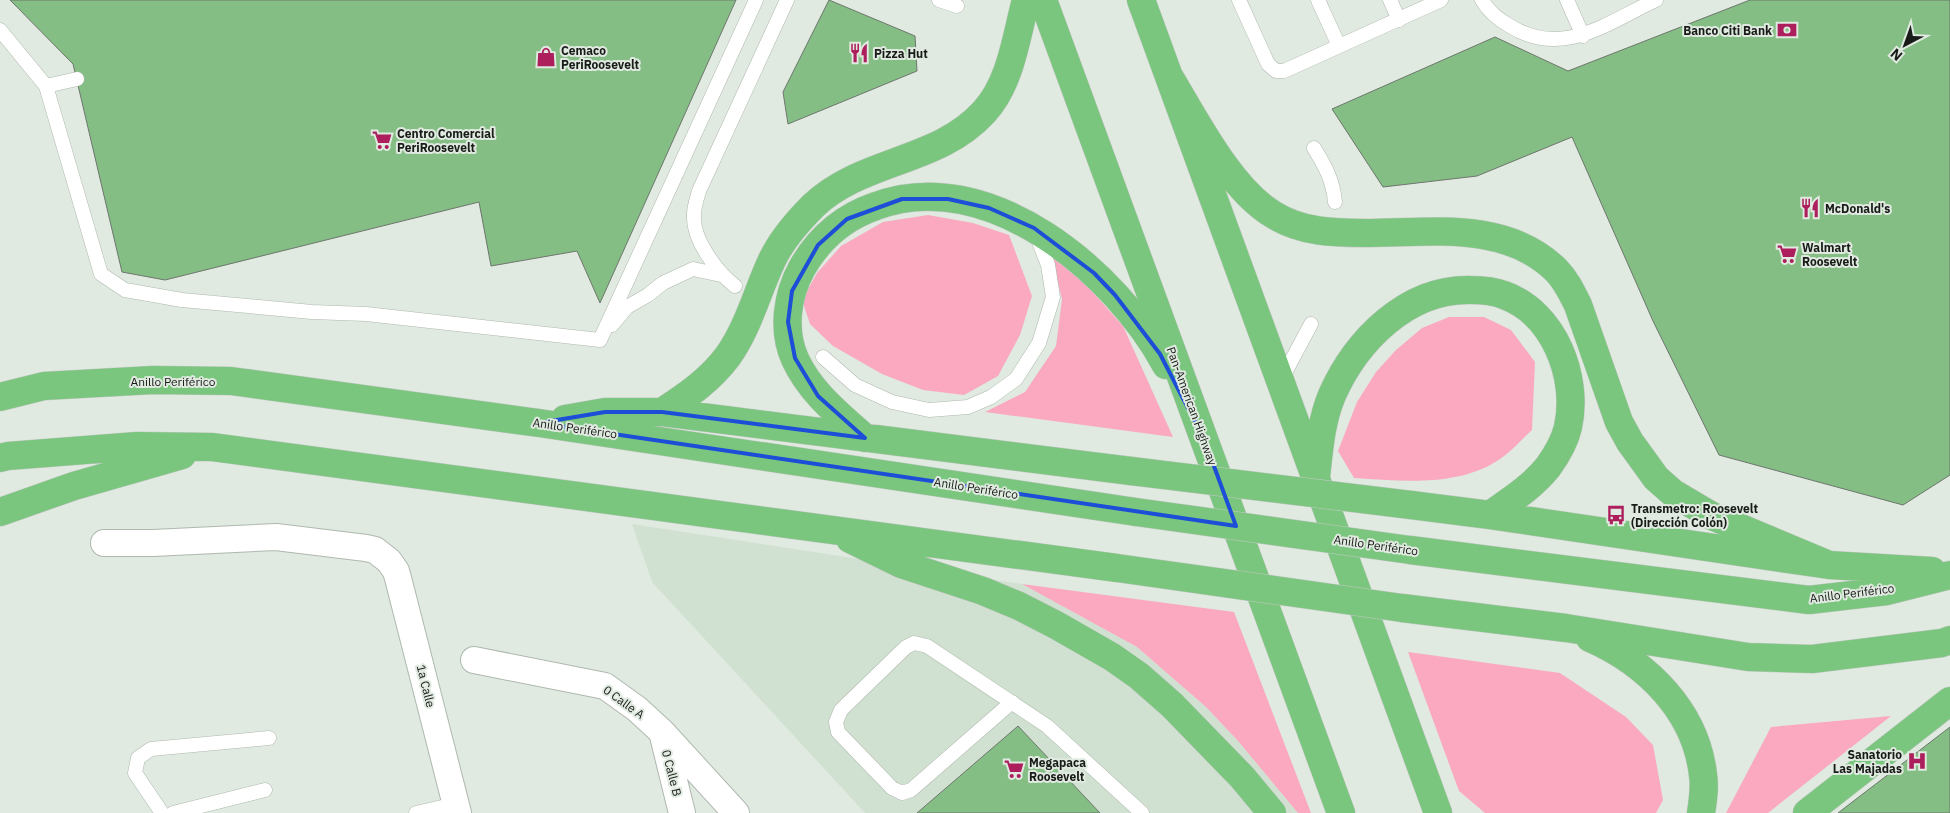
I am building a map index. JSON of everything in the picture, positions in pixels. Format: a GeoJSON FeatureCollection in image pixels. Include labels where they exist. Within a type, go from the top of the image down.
{"type":"FeatureCollection","features":[{"type":"Feature","properties":{"kind":"highway"},"geometry":{"type":"LineString","coordinates":[[662,412],[694,391],[728,356],[750,315],[772,261],[782,242],[795,224],[814,205],[829,192],[855,178],[948,142],[970,126],[985,111],[1008,68],[1026,0]]}},
{"type":"Feature","properties":{"kind":"highway","name":"Pan-American Highway"},"geometry":{"type":"LineString","coordinates":[[1043,0],[1341,813]]}},
{"type":"Feature","properties":{"kind":"highway"},"geometry":{"type":"LineString","coordinates":[[1141,0],[1315,481],[1438,811]]}},
{"type":"Feature","properties":{"kind":"highway"},"geometry":{"type":"LineString","coordinates":[[1170,78],[1215,151],[1244,190],[1259,206],[1289,223],[1321,231],[1350,233],[1473,233],[1510,241],[1546,261],[1557,271],[1570,288],[1578,305],[1619,422],[1630,442],[1656,478],[1673,493],[1712,516],[1829,565]]}},
{"type":"Feature","properties":{"kind":"highway"},"geometry":{"type":"LineString","coordinates":[[865,438],[818,396],[795,358],[789,338],[788,305],[798,275],[818,245],[847,219],[865,210],[902,199],[925,197],[971,202],[1016,219],[1034,228],[1064,248],[1094,273],[1140,326],[1160,354],[1204,439]]}},
{"type":"Feature","properties":{"kind":"highway"},"geometry":{"type":"LineString","coordinates":[[1315,481],[1323,425],[1331,397],[1358,351],[1372,335],[1404,309],[1442,292],[1462,290],[1490,292],[1504,295],[1522,305],[1538,318],[1551,335],[1561,354],[1568,372],[1570,393],[1568,428],[1558,451],[1531,486],[1490,515]]}},
{"type":"Feature","properties":{"kind":"highway","name":"Anillo Periférico"},"geometry":{"type":"LineString","coordinates":[[0,397],[44,386],[152,380],[231,382],[539,423],[1136,512],[1410,550],[1809,600],[1887,591],[1950,574]]}},
{"type":"Feature","properties":{"kind":"highway"},"geometry":{"type":"LineString","coordinates":[[539,423],[605,412],[662,412],[1490,515],[1829,565],[1950,574]]}},
{"type":"Feature","properties":{"kind":"highway"},"geometry":{"type":"LineString","coordinates":[[0,458],[137,446],[212,447],[1402,608],[1566,628],[1748,657],[1812,659],[1942,643],[1950,640]]}},
{"type":"Feature","properties":{"kind":"highway"},"geometry":{"type":"LineString","coordinates":[[0,512],[74,486],[212,447]]}},
{"type":"Feature","properties":{"kind":"highway"},"geometry":{"type":"LineString","coordinates":[[828,529],[900,564],[983,591],[1019,606],[1112,657],[1139,676],[1172,705],[1242,777],[1272,813]]}},
{"type":"Feature","properties":{"kind":"highway"},"geometry":{"type":"LineString","coordinates":[[1566,628],[1598,642],[1632,664],[1659,686],[1677,706],[1697,744],[1703,776],[1701,813]]}},
{"type":"Feature","properties":{"kind":"highway"},"geometry":{"type":"LineString","coordinates":[[1807,813],[1950,701]]}},
{"type":"Feature","properties":{"kind":"street","name":"1a Calle"},"geometry":{"type":"LineString","coordinates":[[104,543],[153,543],[276,537],[366,548],[374,550],[389,561],[396,571],[457,809]]}},
{"type":"Feature","properties":{"kind":"street","name":"0 Calle A"},"geometry":{"type":"LineString","coordinates":[[474,660],[605,686],[637,709],[662,732],[736,813]]}},
{"type":"Feature","properties":{"kind":"street","name":"0 Calle B"},"geometry":{"type":"LineString","coordinates":[[662,732],[682,813]]}},
{"type":"Feature","properties":{"kind":"lane"},"geometry":{"type":"LineString","coordinates":[[600,340],[756,0]]}},
{"type":"Feature","properties":{"kind":"lane"},"geometry":{"type":"LineString","coordinates":[[734,286],[721,275],[700,244],[693,215],[699,191],[787,0]]}},
{"type":"Feature","properties":{"kind":"lane"},"geometry":{"type":"LineString","coordinates":[[939,0],[957,6]]}},
{"type":"Feature","properties":{"kind":"lane"},"geometry":{"type":"LineString","coordinates":[[1239,0],[1268,64],[1276,72],[1284,71],[1441,0]]}},
{"type":"Feature","properties":{"kind":"lane"},"geometry":{"type":"LineString","coordinates":[[1318,0],[1339,46]]}},
{"type":"Feature","properties":{"kind":"lane"},"geometry":{"type":"LineString","coordinates":[[1390,0],[1398,20]]}},
{"type":"Feature","properties":{"kind":"lane"},"geometry":{"type":"LineString","coordinates":[[1482,0],[1499,20],[1518,31],[1539,38],[1562,40],[1583,36],[1651,1]]}},
{"type":"Feature","properties":{"kind":"lane"},"geometry":{"type":"LineString","coordinates":[[1567,0],[1583,36]]}},
{"type":"Feature","properties":{"kind":"lane"},"geometry":{"type":"LineString","coordinates":[[0,30],[46,86],[101,274],[125,290],[182,300],[312,312],[366,314],[600,340]]}},
{"type":"Feature","properties":{"kind":"lane"},"geometry":{"type":"LineString","coordinates":[[46,86],[77,79]]}},
{"type":"Feature","properties":{"kind":"lane"},"geometry":{"type":"LineString","coordinates":[[1314,148],[1328,170],[1333,185],[1335,202]]}},
{"type":"Feature","properties":{"kind":"lane"},"geometry":{"type":"LineString","coordinates":[[823,357],[855,384],[892,402],[929,410],[968,407],[991,398],[1016,379],[1039,342],[1053,297],[1048,265],[1034,228]]}},
{"type":"Feature","properties":{"kind":"lane"},"geometry":{"type":"LineString","coordinates":[[600,340],[627,307],[648,295],[663,283],[693,268],[721,275]]}},
{"type":"Feature","properties":{"kind":"lane"},"geometry":{"type":"LineString","coordinates":[[1279,382],[1311,324]]}},
{"type":"Feature","properties":{"kind":"lane"},"geometry":{"type":"LineString","coordinates":[[1012,702],[911,790],[902,794],[892,788],[838,732],[836,722],[840,710],[906,648],[914,643],[927,646],[1012,702],[1047,726],[1142,813]]}},
{"type":"Feature","properties":{"kind":"lane"},"geometry":{"type":"LineString","coordinates":[[162,813],[134,773],[138,758],[151,749],[269,738]]}},
{"type":"Feature","properties":{"kind":"lane"},"geometry":{"type":"LineString","coordinates":[[173,813],[265,790]]}},
{"type":"Feature","properties":{"kind":"lane"},"geometry":{"type":"LineString","coordinates":[[416,813],[457,809]]}},
{"type":"Feature","properties":{"kind":"highlighted area"},"geometry":{"type":"Polygon","coordinates":[[[902,199],[948,199],[989,208],[1034,228],[1094,273],[1115,295],[1160,354],[1179,389],[1204,439],[1236,526],[1136,512],[539,423],[605,412],[662,412],[865,438],[818,396],[795,358],[788,322],[792,291],[818,245],[847,219],[902,199]]]}},
{"type":"Feature","properties":{"kind":"shaded area"},"geometry":{"type":"Polygon","coordinates":[[[928,215],[973,223],[1009,235],[1032,296],[1020,335],[998,376],[964,395],[923,390],[882,374],[833,346],[810,324],[802,300],[817,273],[841,246],[883,222],[928,215]]]}},
{"type":"Feature","properties":{"kind":"shaded area"},"geometry":{"type":"Polygon","coordinates":[[[1049,248],[1081,279],[1123,326],[1173,437],[985,412],[1025,392],[1056,346],[1062,299],[1049,248]]]}},
{"type":"Feature","properties":{"kind":"shaded area"},"geometry":{"type":"Polygon","coordinates":[[[1449,317],[1484,317],[1511,330],[1535,362],[1532,430],[1497,461],[1464,475],[1446,479],[1409,481],[1354,478],[1338,451],[1357,402],[1376,372],[1396,350],[1422,328],[1449,317]]]}},
{"type":"Feature","properties":{"kind":"shaded area"},"geometry":{"type":"Polygon","coordinates":[[[632,524],[1022,584],[1137,647],[1206,707],[1238,741],[1298,813],[865,813],[652,582],[632,524]]]}},
{"type":"Feature","properties":{"kind":"shaded area"},"geometry":{"type":"Polygon","coordinates":[[[1022,584],[1234,612],[1311,813],[1298,813],[1238,741],[1206,707],[1137,647],[1022,584]]]}},
{"type":"Feature","properties":{"kind":"shaded area"},"geometry":{"type":"Polygon","coordinates":[[[1408,652],[1560,673],[1626,717],[1653,745],[1663,800],[1656,813],[1485,813],[1459,791],[1408,652]]]}},
{"type":"Feature","properties":{"kind":"shaded area"},"geometry":{"type":"Polygon","coordinates":[[[1891,716],[1768,813],[1726,813],[1771,727],[1891,716]]]}},
{"type":"Feature","properties":{"kind":"building","name":"Centro Comercial PeriRoosevelt"},"geometry":{"type":"Polygon","coordinates":[[[10,0],[736,0],[600,303],[577,251],[491,266],[479,202],[165,280],[122,272],[73,64],[10,0]]]}},
{"type":"Feature","properties":{"kind":"building","name":"Pizza Hut"},"geometry":{"type":"Polygon","coordinates":[[[829,0],[915,36],[917,71],[788,124],[783,92],[829,0]]]}},
{"type":"Feature","properties":{"kind":"building","name":"Walmart Roosevelt"},"geometry":{"type":"Polygon","coordinates":[[[1750,0],[1950,0],[1950,475],[1903,505],[1719,455],[1653,321],[1572,137],[1477,176],[1383,187],[1332,109],[1495,37],[1568,71],[1750,0]]]}},
{"type":"Feature","properties":{"kind":"building","name":"Megapaca Roosevelt"},"geometry":{"type":"Polygon","coordinates":[[[1018,726],[1100,813],[917,813],[1018,726]]]}},
{"type":"Feature","properties":{"kind":"building","name":"Sanatorio Las Majadas"},"geometry":{"type":"Polygon","coordinates":[[[1950,727],[1950,813],[1838,813],[1950,727]]]}},
{"type":"Feature","properties":{"kind":"place","name":"Banco Citi Bank"},"geometry":{"type":"Point","coordinates":[1787,30]}},
{"type":"Feature","properties":{"kind":"place","name":"Pizza Hut"},"geometry":{"type":"Point","coordinates":[859,53]}},
{"type":"Feature","properties":{"kind":"place","name":"Cemaco PeriRoosevelt"},"geometry":{"type":"Point","coordinates":[546,57]}},
{"type":"Feature","properties":{"kind":"place","name":"Centro Comercial PeriRoosevelt"},"geometry":{"type":"Point","coordinates":[382,140]}},
{"type":"Feature","properties":{"kind":"place","name":"McDonald's"},"geometry":{"type":"Point","coordinates":[1810,208]}},
{"type":"Feature","properties":{"kind":"place","name":"Walmart Roosevelt"},"geometry":{"type":"Point","coordinates":[1787,254]}},
{"type":"Feature","properties":{"kind":"place","name":"Transmetro: Roosevelt (Dirección Colón)"},"geometry":{"type":"Point","coordinates":[1616,515]}},
{"type":"Feature","properties":{"kind":"place","name":"Sanatorio Las Majadas"},"geometry":{"type":"Point","coordinates":[1917,761]}},
{"type":"Feature","properties":{"kind":"place","name":"Megapaca Roosevelt"},"geometry":{"type":"Point","coordinates":[1014,769]}}]}
